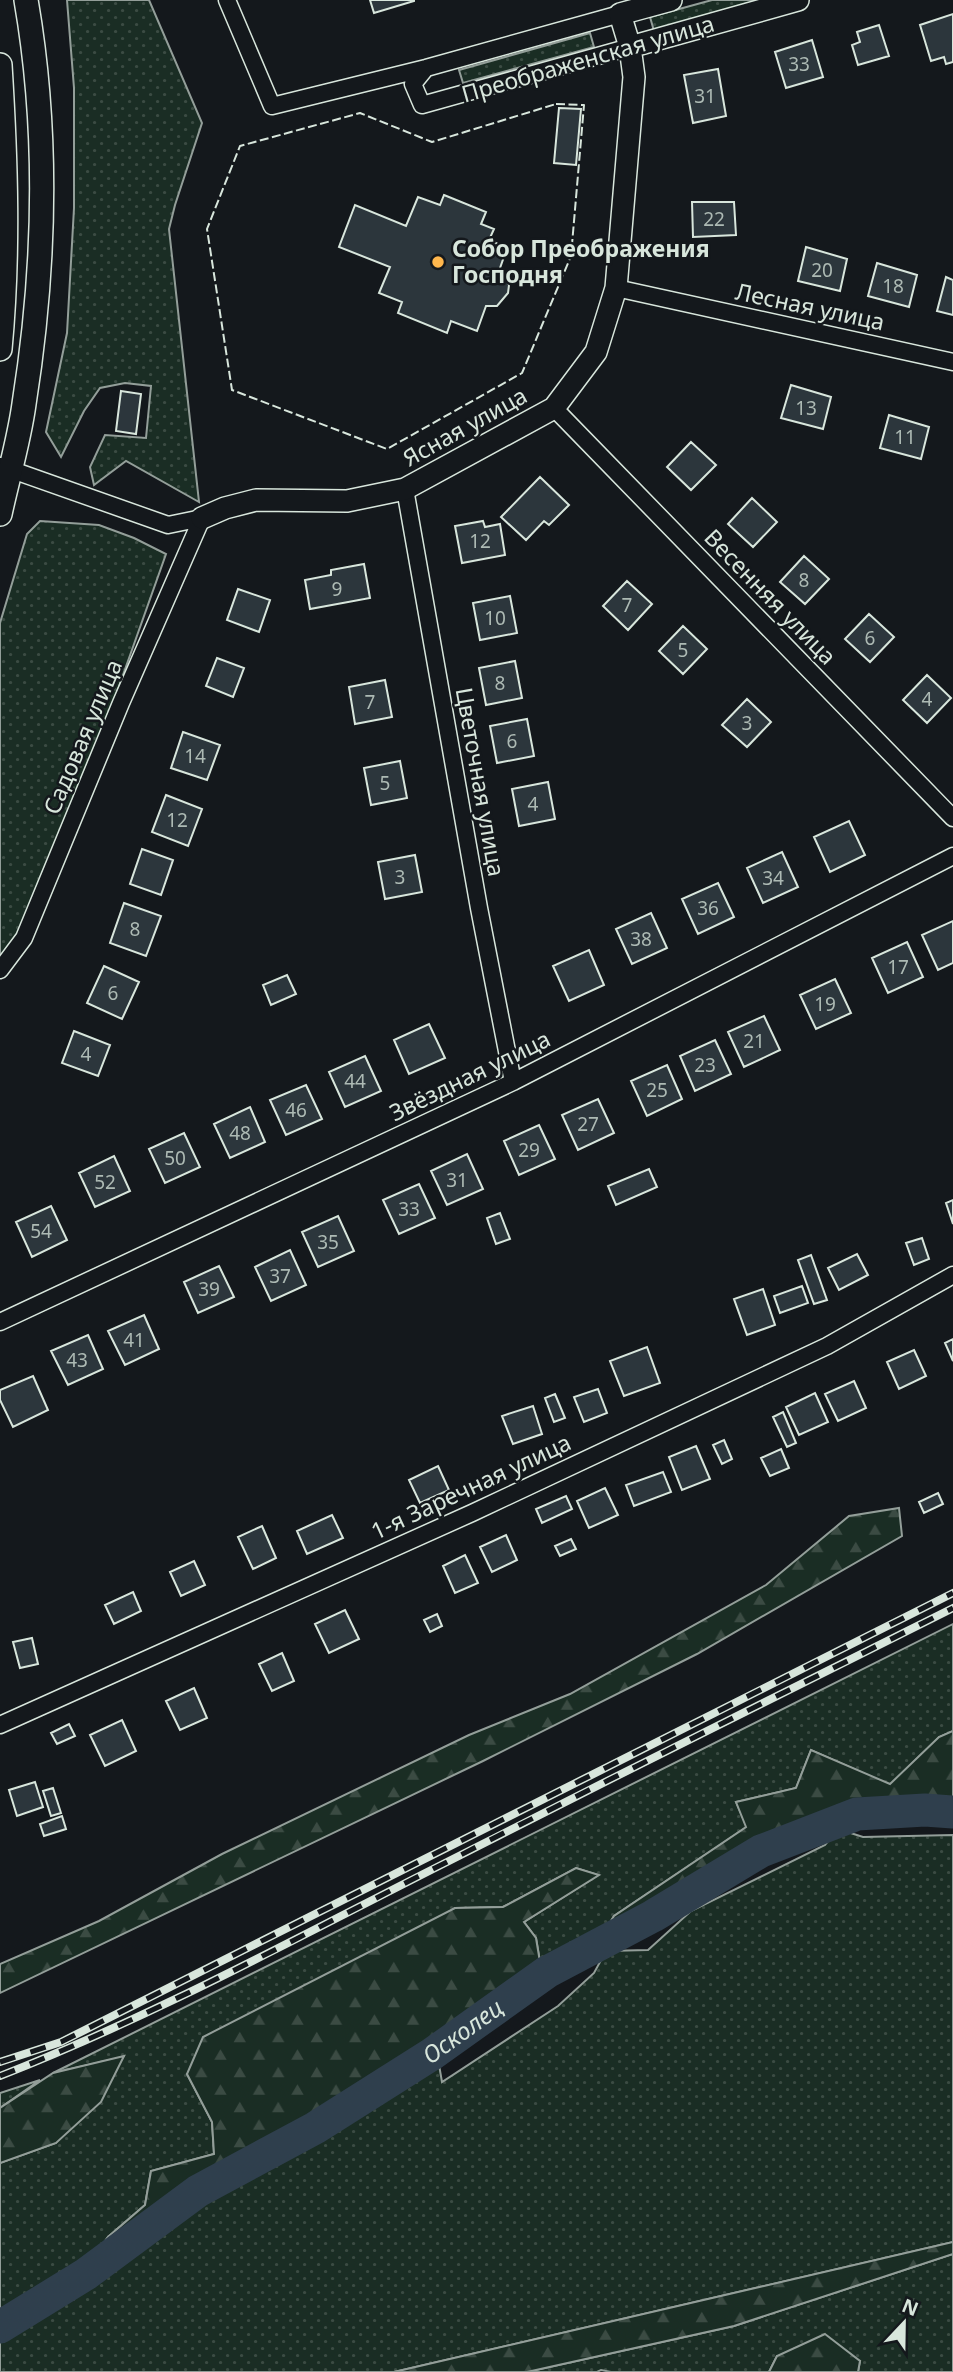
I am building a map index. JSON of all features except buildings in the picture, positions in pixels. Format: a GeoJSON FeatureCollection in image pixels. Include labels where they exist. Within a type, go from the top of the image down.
{"type":"FeatureCollection","features":[{"type":"Feature","properties":{"kind":"main road"},"geometry":{"type":"LineString","coordinates":[[0,514],[5,467],[24,405],[41,257],[39,110],[26,0]]}},
{"type":"Feature","properties":{"kind":"main road"},"geometry":{"type":"LineString","coordinates":[[0,65],[6,220],[4,313],[0,349]]}},
{"type":"Feature","properties":{"kind":"street","name":"Преображенская улица"},"geometry":{"type":"LineString","coordinates":[[227,0],[272,106],[426,68],[671,0]]}},
{"type":"Feature","properties":{"kind":"street","name":"Преображенская улица"},"geometry":{"type":"LineString","coordinates":[[426,68],[413,84],[422,106],[798,0]]}},
{"type":"Feature","properties":{"kind":"street","name":"Ясная улица"},"geometry":{"type":"LineString","coordinates":[[202,518],[225,508],[256,500],[348,501],[405,489],[554,408],[596,352],[616,288],[634,77],[630,47],[620,14]]}},
{"type":"Feature","properties":{"kind":"street","name":"Лесная улица"},"geometry":{"type":"LineString","coordinates":[[616,288],[953,362]]}},
{"type":"Feature","properties":{"kind":"street","name":"Весенняя улица"},"geometry":{"type":"LineString","coordinates":[[554,408],[953,818]]}},
{"type":"Feature","properties":{"kind":"street"},"geometry":{"type":"LineString","coordinates":[[5,467],[168,525],[202,518]]}},
{"type":"Feature","properties":{"kind":"street","name":"Цветочная улица"},"geometry":{"type":"LineString","coordinates":[[405,489],[513,1082]]}},
{"type":"Feature","properties":{"kind":"street","name":"Садовая улица"},"geometry":{"type":"LineString","coordinates":[[0,970],[24,938],[121,703],[202,518]]}},
{"type":"Feature","properties":{"kind":"street","name":"Звёздная улица"},"geometry":{"type":"LineString","coordinates":[[0,1322],[513,1082],[953,856]]}},
{"type":"Feature","properties":{"kind":"street","name":"1-я Заречная улица"},"geometry":{"type":"LineString","coordinates":[[0,1725],[459,1519],[827,1346],[953,1275]]}},
{"type":"Feature","properties":{"kind":"green space"},"geometry":{"type":"Polygon","coordinates":[[[67,0],[149,0],[202,123],[169,229],[199,502],[126,461],[94,485],[90,467],[105,435],[146,438],[151,386],[125,383],[100,388],[84,411],[61,457],[46,432],[67,333],[74,208],[74,88],[67,0]]]}},
{"type":"Feature","properties":{"kind":"green space"},"geometry":{"type":"Polygon","coordinates":[[[712,0],[766,0],[654,31],[650,17],[712,0]]]}},
{"type":"Feature","properties":{"kind":"green space"},"geometry":{"type":"Polygon","coordinates":[[[590,33],[594,47],[463,83],[459,70],[590,33]]]}},
{"type":"Feature","properties":{"kind":"green space"},"geometry":{"type":"Polygon","coordinates":[[[40,521],[99,525],[166,554],[63,844],[0,970],[0,623],[27,534],[40,521]]]}},
{"type":"Feature","properties":{"kind":"green space"},"geometry":{"type":"Polygon","coordinates":[[[899,1508],[902,1536],[697,1654],[483,1761],[0,1993],[0,1964],[99,1921],[222,1854],[469,1735],[570,1694],[766,1585],[849,1516],[899,1508]]]}},
{"type":"Feature","properties":{"kind":"green space"},"geometry":{"type":"Polygon","coordinates":[[[953,1624],[953,1731],[939,1737],[890,1785],[811,1750],[796,1788],[736,1802],[747,1827],[614,1916],[601,1938],[541,1968],[536,1938],[524,1922],[598,1875],[576,1868],[503,1907],[455,1908],[187,2074],[212,2122],[214,2154],[151,2171],[145,2205],[108,2237],[101,2247],[104,2251],[89,2260],[70,2278],[0,2321],[0,2163],[56,2143],[123,2057],[53,2073],[953,1624]]]}},
{"type":"Feature","properties":{"kind":"green space"},"geometry":{"type":"Polygon","coordinates":[[[953,1731],[953,1807],[856,1809],[757,1847],[651,1912],[601,1938],[614,1916],[746,1827],[736,1802],[796,1788],[811,1750],[890,1784],[939,1737],[953,1731]]]}},
{"type":"Feature","properties":{"kind":"green space"},"geometry":{"type":"Polygon","coordinates":[[[838,1829],[863,1837],[953,1835],[953,2242],[394,2372],[0,2372],[0,2331],[92,2276],[204,2195],[318,2132],[438,2059],[442,2082],[558,2006],[594,1973],[606,1951],[648,1950],[691,1911],[825,1845],[838,1829]]]}},
{"type":"Feature","properties":{"kind":"green space"},"geometry":{"type":"Polygon","coordinates":[[[576,1868],[599,1875],[524,1922],[536,1938],[541,1968],[428,2048],[313,2122],[195,2187],[104,2251],[101,2247],[108,2237],[145,2205],[151,2171],[214,2154],[212,2122],[187,2074],[203,2037],[455,1908],[503,1907],[576,1868]]]}},
{"type":"Feature","properties":{"kind":"green space"},"geometry":{"type":"Polygon","coordinates":[[[124,2056],[101,2102],[56,2143],[0,2163],[0,2108],[53,2073],[124,2056]]]}},
{"type":"Feature","properties":{"kind":"green space"},"geometry":{"type":"Polygon","coordinates":[[[40,2080],[0,2108],[0,2093],[40,2080]]]}},
{"type":"Feature","properties":{"kind":"green space"},"geometry":{"type":"Polygon","coordinates":[[[953,2242],[953,2254],[734,2326],[527,2372],[394,2372],[953,2242]]]}},
{"type":"Feature","properties":{"kind":"green space"},"geometry":{"type":"Polygon","coordinates":[[[953,2254],[953,2372],[858,2372],[860,2361],[777,2356],[769,2372],[527,2372],[734,2326],[953,2254]]]}},
{"type":"Feature","properties":{"kind":"green space"},"geometry":{"type":"Polygon","coordinates":[[[825,2334],[860,2361],[858,2372],[769,2372],[777,2356],[825,2334]]]}},
{"type":"Feature","properties":{"kind":"waterway","name":"Осколец"},"geometry":{"type":"LineString","coordinates":[[0,2327],[86,2274],[198,2191],[315,2128],[432,2054],[547,1972],[653,1916],[761,1851],[857,1814],[925,1810],[953,1812]]}},
{"type":"Feature","properties":{"kind":"railway"},"geometry":{"type":"LineString","coordinates":[[0,2062],[61,2042],[953,1593]]}},
{"type":"Feature","properties":{"kind":"railway"},"geometry":{"type":"LineString","coordinates":[[0,2076],[114,2028],[226,1974],[953,1608]]}},
{"type":"Feature","properties":{"kind":"fence"},"geometry":{"type":"LineString","coordinates":[[556,104],[584,105],[571,256],[522,373],[387,449],[232,390],[207,229],[240,146],[360,113],[432,142],[556,104]]}},
{"type":"Feature","properties":{"kind":"place","name":"Собор Преображения Господня"},"geometry":{"type":"Point","coordinates":[438,262]}}]}
